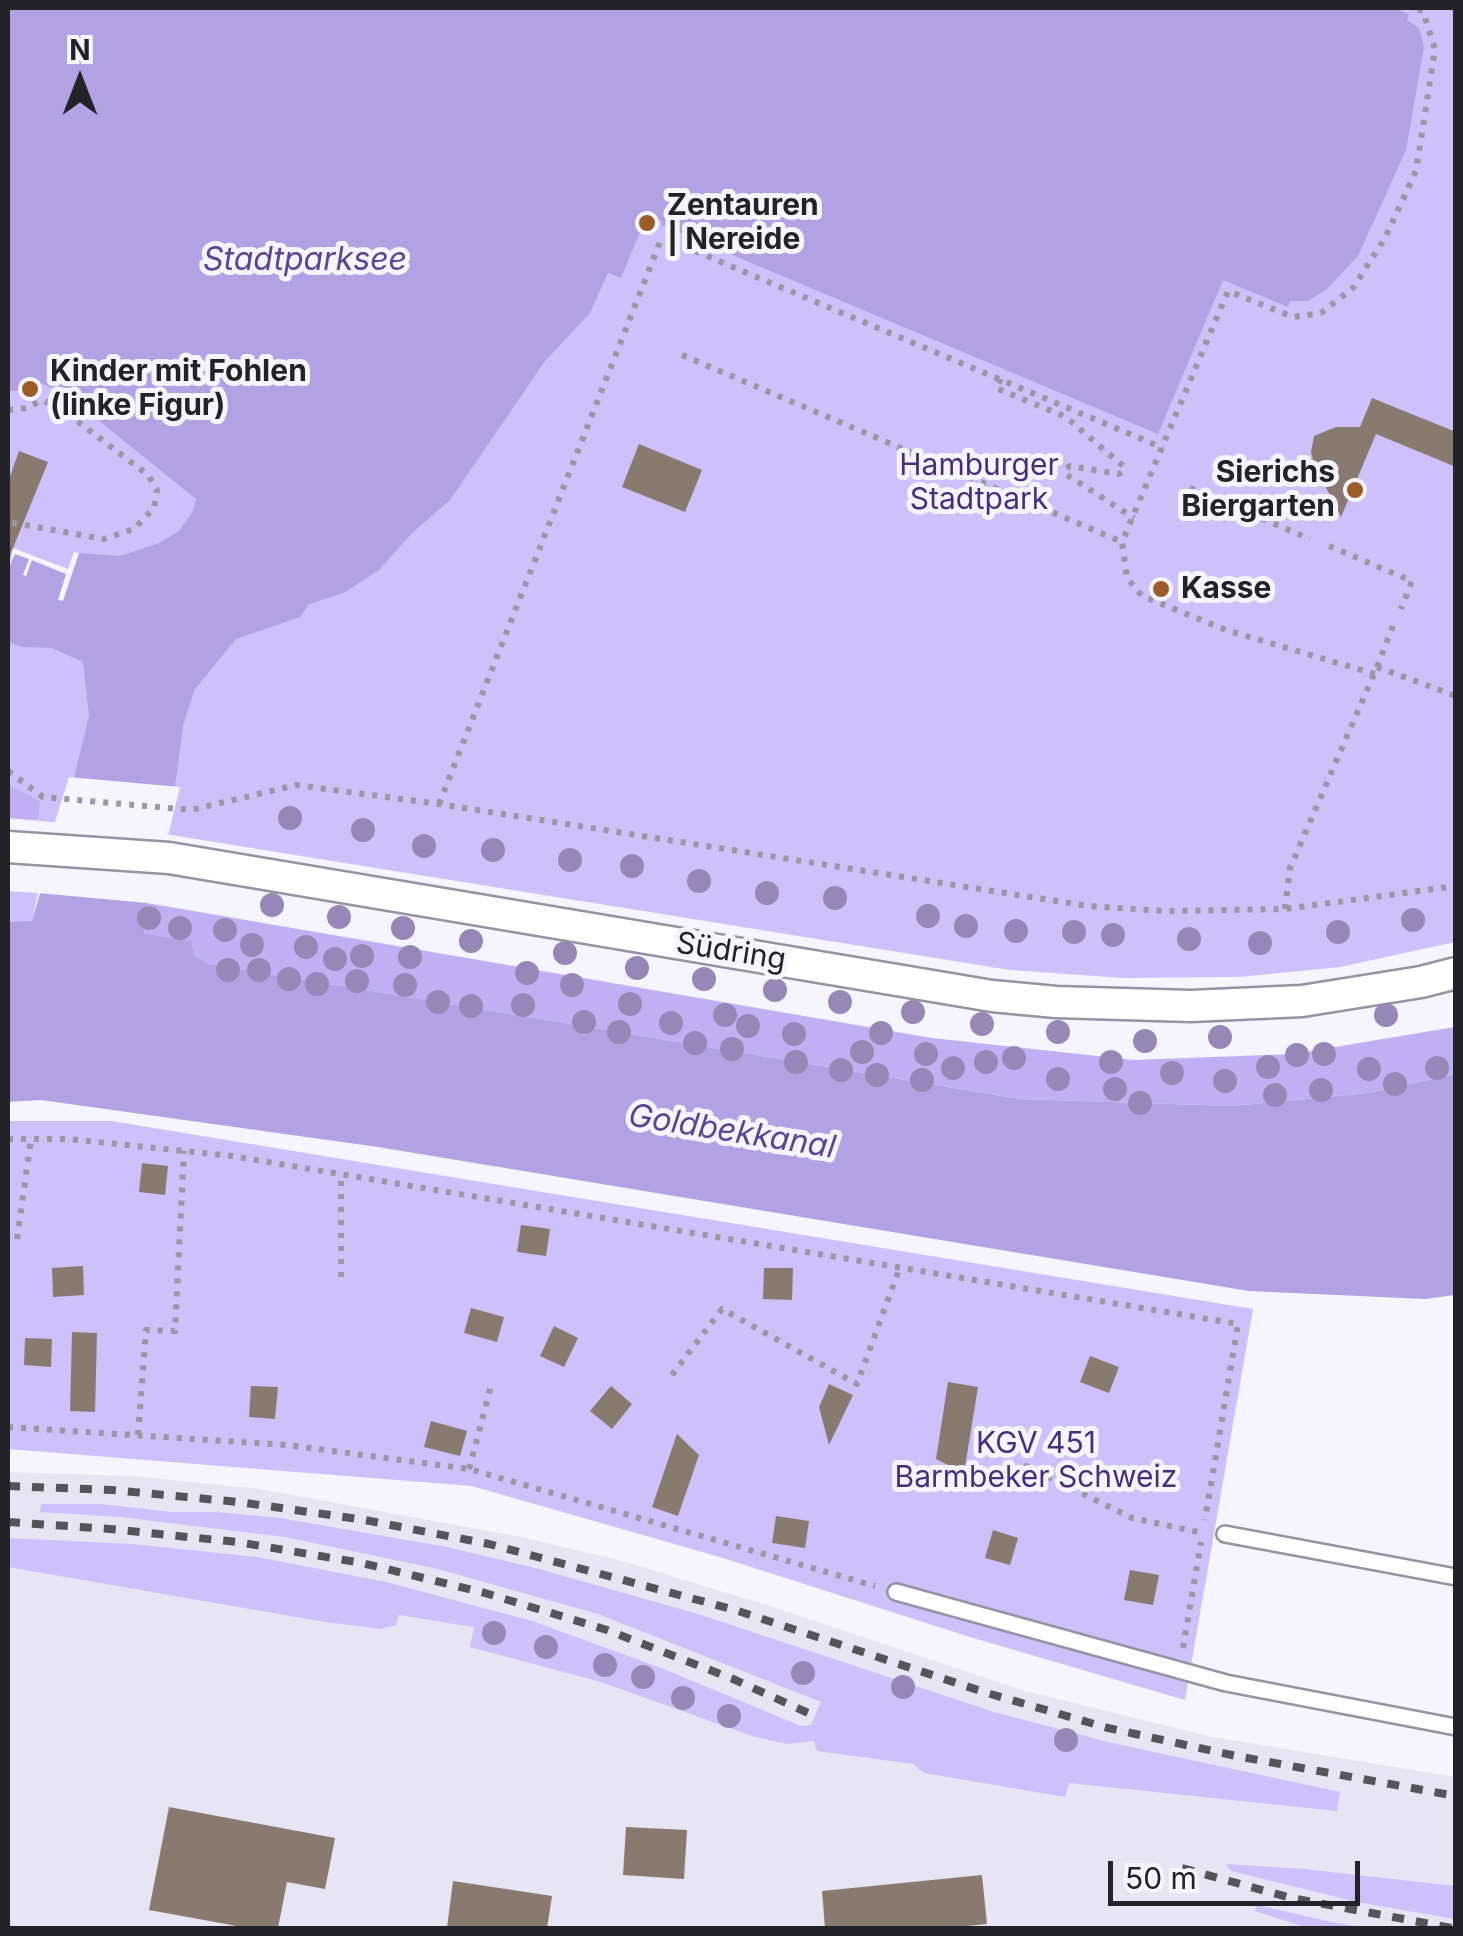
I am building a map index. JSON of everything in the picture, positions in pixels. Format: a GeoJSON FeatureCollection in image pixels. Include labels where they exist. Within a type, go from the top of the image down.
{"type":"FeatureCollection","features":[{"type":"Feature","properties":{"kind":"street","name":"Südring"},"geometry":{"type":"LineString","coordinates":[[8,847],[168,858],[992,996],[1056,1002],[1191,1006],[1302,1000],[1456,973]]}},
{"type":"Feature","properties":{"kind":"lane"},"geometry":{"type":"LineString","coordinates":[[1225,1534],[1456,1577]]}},
{"type":"Feature","properties":{"kind":"lane"},"geometry":{"type":"LineString","coordinates":[[896,1592],[1226,1683],[1456,1727]]}},
{"type":"Feature","properties":{"kind":"path"},"geometry":{"type":"LineString","coordinates":[[1414,8],[1423,11],[1435,48],[1416,170],[1385,238],[1353,288],[1321,313],[1293,317],[1228,291],[1122,542],[1127,578],[1142,596],[1226,630],[1456,696]]}},
{"type":"Feature","properties":{"kind":"path"},"geometry":{"type":"LineString","coordinates":[[439,804],[662,237]]}},
{"type":"Feature","properties":{"kind":"path"},"geometry":{"type":"LineString","coordinates":[[695,251],[1163,448]]}},
{"type":"Feature","properties":{"kind":"path"},"geometry":{"type":"LineString","coordinates":[[682,355],[1122,542]]}},
{"type":"Feature","properties":{"kind":"path"},"geometry":{"type":"LineString","coordinates":[[1001,380],[996,388],[1066,417],[1123,466],[1124,472],[1119,474],[1070,466],[1065,469],[1067,476],[1134,518]]}},
{"type":"Feature","properties":{"kind":"path"},"geometry":{"type":"LineString","coordinates":[[8,410],[27,408],[42,400],[60,408],[148,476],[157,490],[154,508],[134,529],[104,539],[8,522]]}},
{"type":"Feature","properties":{"kind":"path"},"geometry":{"type":"LineString","coordinates":[[1190,488],[1310,539]]}},
{"type":"Feature","properties":{"kind":"path"},"geometry":{"type":"LineString","coordinates":[[1329,546],[1412,581],[1401,609]]}},
{"type":"Feature","properties":{"kind":"path"},"geometry":{"type":"LineString","coordinates":[[1285,908],[1290,868],[1393,626]]}},
{"type":"Feature","properties":{"kind":"path"},"geometry":{"type":"LineString","coordinates":[[8,771],[43,797],[191,810],[296,786],[439,804],[1088,906],[1180,911],[1285,908],[1456,886]]}},
{"type":"Feature","properties":{"kind":"path"},"geometry":{"type":"LineString","coordinates":[[8,1139],[69,1139],[184,1151],[341,1174],[1238,1324],[1180,1670]]}},
{"type":"Feature","properties":{"kind":"path"},"geometry":{"type":"LineString","coordinates":[[17,1239],[31,1139]]}},
{"type":"Feature","properties":{"kind":"path"},"geometry":{"type":"LineString","coordinates":[[138,1436],[146,1330],[174,1331],[184,1151]]}},
{"type":"Feature","properties":{"kind":"path"},"geometry":{"type":"LineString","coordinates":[[340,1277],[341,1174]]}},
{"type":"Feature","properties":{"kind":"path"},"geometry":{"type":"LineString","coordinates":[[672,1375],[722,1309],[857,1384],[900,1267]]}},
{"type":"Feature","properties":{"kind":"path"},"geometry":{"type":"LineString","coordinates":[[468,1469],[491,1386]]}},
{"type":"Feature","properties":{"kind":"path"},"geometry":{"type":"LineString","coordinates":[[8,1427],[287,1445],[468,1469],[896,1592]]}},
{"type":"Feature","properties":{"kind":"path"},"geometry":{"type":"LineString","coordinates":[[1024,1465],[1132,1518],[1202,1533]]}},
{"type":"Feature","properties":{"kind":"shaded area"},"geometry":{"type":"Polygon","coordinates":[[[8,785],[40,801],[38,820],[8,818],[8,785]]]}},
{"type":"Feature","properties":{"kind":"shaded area"},"geometry":{"type":"Polygon","coordinates":[[[147,903],[932,1038],[1134,1060],[1293,1054],[1455,1027],[1455,1074],[1368,1093],[1232,1106],[1020,1099],[208,964],[144,935],[147,903]]]}},
{"type":"Feature","properties":{"kind":"shaded area"},"geometry":{"type":"Polygon","coordinates":[[[8,1472],[132,1476],[259,1489],[521,1537],[622,1561],[776,1608],[1025,1691],[1212,1737],[1455,1777],[1455,1928],[8,1928],[8,1472]]]}},
{"type":"Feature","properties":{"kind":"green space","name":"Hamburger Stadtpark"},"geometry":{"type":"Polygon","coordinates":[[[8,8],[1455,8],[1455,942],[1340,967],[1239,977],[1123,978],[1010,970],[146,831],[8,818],[8,8]]]}},
{"type":"Feature","properties":{"kind":"green space"},"geometry":{"type":"Polygon","coordinates":[[[8,891],[38,893],[32,922],[8,922],[8,891]]]}},
{"type":"Feature","properties":{"kind":"green space","name":"KGV 451 Barmbeker Schweiz"},"geometry":{"type":"Polygon","coordinates":[[[8,1121],[111,1121],[1253,1309],[1185,1700],[723,1558],[472,1486],[8,1449],[8,1121]]]}},
{"type":"Feature","properties":{"kind":"green space"},"geometry":{"type":"Polygon","coordinates":[[[41,1504],[101,1504],[280,1518],[447,1547],[698,1614],[994,1712],[1112,1743],[1340,1792],[1337,1811],[1069,1783],[1065,1797],[924,1773],[913,1764],[817,1751],[814,1741],[787,1744],[752,1736],[601,1682],[470,1647],[474,1627],[399,1615],[396,1625],[381,1629],[325,1622],[8,1567],[8,1538],[132,1544],[257,1557],[386,1582],[532,1621],[661,1668],[801,1726],[811,1725],[821,1702],[598,1614],[438,1569],[285,1537],[120,1517],[40,1512],[41,1504]]]}},
{"type":"Feature","properties":{"kind":"green space"},"geometry":{"type":"Polygon","coordinates":[[[1226,1864],[1455,1886],[1455,1919],[1357,1902],[1231,1871],[1226,1864]]]}},
{"type":"Feature","properties":{"kind":"green space"},"geometry":{"type":"Polygon","coordinates":[[[1257,1905],[1369,1928],[1308,1928],[1255,1911],[1257,1905]]]}},
{"type":"Feature","properties":{"kind":"water"},"geometry":{"type":"Polygon","coordinates":[[[8,8],[1395,8],[1409,14],[1407,20],[1419,28],[1424,47],[1406,150],[1358,256],[1327,289],[1308,301],[1290,301],[1288,307],[1223,280],[1158,434],[661,225],[662,221],[647,215],[621,278],[608,273],[590,313],[545,361],[450,500],[412,533],[379,570],[344,593],[309,604],[300,617],[236,639],[195,689],[183,726],[175,787],[147,903],[144,934],[191,941],[194,956],[209,964],[1020,1099],[1232,1106],[1368,1093],[1455,1074],[1455,1295],[1425,1299],[1249,1291],[378,1147],[41,1100],[8,1102],[8,922],[32,921],[89,716],[83,662],[52,648],[22,647],[8,642],[8,551],[71,576],[79,553],[120,556],[159,543],[179,531],[196,499],[67,395],[34,380],[24,391],[8,391],[8,8]]]}},
{"type":"Feature","properties":{"kind":"pier"},"geometry":{"type":"Polygon","coordinates":[[[8,546],[68,569],[74,552],[79,553],[63,601],[58,600],[66,574],[32,560],[26,576],[23,575],[29,559],[15,554],[8,569],[12,553],[8,546]]]}},
{"type":"Feature","properties":{"kind":"pier"},"geometry":{"type":"Polygon","coordinates":[[[69,777],[180,787],[157,881],[147,903],[38,893],[39,873],[69,777]]]}},
{"type":"Feature","properties":{"kind":"building"},"geometry":{"type":"Polygon","coordinates":[[[1372,398],[1456,432],[1456,467],[1376,434],[1341,517],[1314,464],[1314,436],[1336,427],[1360,427],[1372,398]]]}},
{"type":"Feature","properties":{"kind":"building"},"geometry":{"type":"Polygon","coordinates":[[[639,444],[702,470],[685,512],[622,487],[639,444]]]}},
{"type":"Feature","properties":{"kind":"building"},"geometry":{"type":"Polygon","coordinates":[[[19,451],[48,462],[9,558],[8,482],[19,451]]]}},
{"type":"Feature","properties":{"kind":"building"},"geometry":{"type":"Polygon","coordinates":[[[142,1163],[168,1166],[165,1195],[139,1192],[142,1163]]]}},
{"type":"Feature","properties":{"kind":"building"},"geometry":{"type":"Polygon","coordinates":[[[521,1225],[550,1229],[546,1256],[517,1252],[521,1225]]]}},
{"type":"Feature","properties":{"kind":"building"},"geometry":{"type":"Polygon","coordinates":[[[83,1266],[84,1295],[53,1297],[52,1268],[83,1266]]]}},
{"type":"Feature","properties":{"kind":"building"},"geometry":{"type":"Polygon","coordinates":[[[764,1268],[793,1268],[792,1300],[763,1299],[764,1268]]]}},
{"type":"Feature","properties":{"kind":"building"},"geometry":{"type":"Polygon","coordinates":[[[471,1308],[504,1317],[497,1342],[464,1333],[471,1308]]]}},
{"type":"Feature","properties":{"kind":"building"},"geometry":{"type":"Polygon","coordinates":[[[554,1326],[578,1338],[564,1367],[540,1356],[554,1326]]]}},
{"type":"Feature","properties":{"kind":"building"},"geometry":{"type":"Polygon","coordinates":[[[72,1332],[97,1333],[95,1412],[70,1411],[72,1332]]]}},
{"type":"Feature","properties":{"kind":"building"},"geometry":{"type":"Polygon","coordinates":[[[25,1338],[52,1339],[51,1367],[24,1365],[25,1338]]]}},
{"type":"Feature","properties":{"kind":"building"},"geometry":{"type":"Polygon","coordinates":[[[1090,1356],[1119,1367],[1109,1393],[1080,1382],[1090,1356]]]}},
{"type":"Feature","properties":{"kind":"building"},"geometry":{"type":"Polygon","coordinates":[[[948,1382],[978,1387],[964,1473],[936,1459],[948,1382]]]}},
{"type":"Feature","properties":{"kind":"building"},"geometry":{"type":"Polygon","coordinates":[[[829,1384],[853,1395],[829,1445],[819,1407],[829,1384]]]}},
{"type":"Feature","properties":{"kind":"building"},"geometry":{"type":"Polygon","coordinates":[[[251,1386],[278,1387],[275,1419],[249,1417],[251,1386]]]}},
{"type":"Feature","properties":{"kind":"building"},"geometry":{"type":"Polygon","coordinates":[[[611,1386],[632,1404],[612,1429],[590,1411],[611,1386]]]}},
{"type":"Feature","properties":{"kind":"building"},"geometry":{"type":"Polygon","coordinates":[[[431,1421],[467,1431],[460,1456],[424,1447],[431,1421]]]}},
{"type":"Feature","properties":{"kind":"building"},"geometry":{"type":"Polygon","coordinates":[[[677,1434],[699,1455],[678,1516],[652,1507],[677,1434]]]}},
{"type":"Feature","properties":{"kind":"building"},"geometry":{"type":"Polygon","coordinates":[[[776,1516],[809,1521],[805,1548],[772,1543],[776,1516]]]}},
{"type":"Feature","properties":{"kind":"building"},"geometry":{"type":"Polygon","coordinates":[[[993,1530],[1018,1538],[1010,1565],[985,1558],[993,1530]]]}},
{"type":"Feature","properties":{"kind":"building"},"geometry":{"type":"Polygon","coordinates":[[[1130,1570],[1159,1575],[1153,1605],[1124,1600],[1130,1570]]]}},
{"type":"Feature","properties":{"kind":"building"},"geometry":{"type":"Polygon","coordinates":[[[169,1807],[335,1838],[325,1889],[287,1882],[278,1928],[248,1928],[149,1910],[169,1807]]]}},
{"type":"Feature","properties":{"kind":"building"},"geometry":{"type":"Polygon","coordinates":[[[626,1827],[687,1830],[684,1879],[623,1875],[626,1827]]]}},
{"type":"Feature","properties":{"kind":"building"},"geometry":{"type":"Polygon","coordinates":[[[982,1875],[987,1924],[947,1928],[825,1928],[822,1891],[982,1875]]]}},
{"type":"Feature","properties":{"kind":"building"},"geometry":{"type":"Polygon","coordinates":[[[453,1881],[552,1896],[547,1928],[447,1928],[453,1881]]]}},
{"type":"Feature","properties":{"kind":"railway"},"geometry":{"type":"LineString","coordinates":[[8,1486],[112,1490],[239,1502],[365,1520],[489,1544],[735,1610],[987,1693],[1108,1728],[1456,1796]]}},
{"type":"Feature","properties":{"kind":"railway"},"geometry":{"type":"LineString","coordinates":[[8,1522],[237,1542],[362,1563],[485,1593],[607,1630],[815,1716]]}},
{"type":"Feature","properties":{"kind":"railway"},"geometry":{"type":"LineString","coordinates":[[1182,1868],[1291,1898],[1452,1928]]}},
{"type":"Feature","properties":{"kind":"place","name":"Zentauren | Nereide"},"geometry":{"type":"Point","coordinates":[647,223]}},
{"type":"Feature","properties":{"kind":"place","name":"Kinder mit Fohlen (linke Figur)"},"geometry":{"type":"Point","coordinates":[30,389]}},
{"type":"Feature","properties":{"kind":"place","name":"Sierichs Biergarten"},"geometry":{"type":"Point","coordinates":[1355,490]}},
{"type":"Feature","properties":{"kind":"place","name":"Kasse"},"geometry":{"type":"Point","coordinates":[1161,589]}},
{"type":"Feature","properties":{"kind":"water label","name":"Stadtparksee"},"geometry":{"type":"Point","coordinates":[305,260]}},
{"type":"Feature","properties":{"kind":"water label","name":"Goldbekkanal"},"geometry":{"type":"Point","coordinates":[732,1132]}}]}
